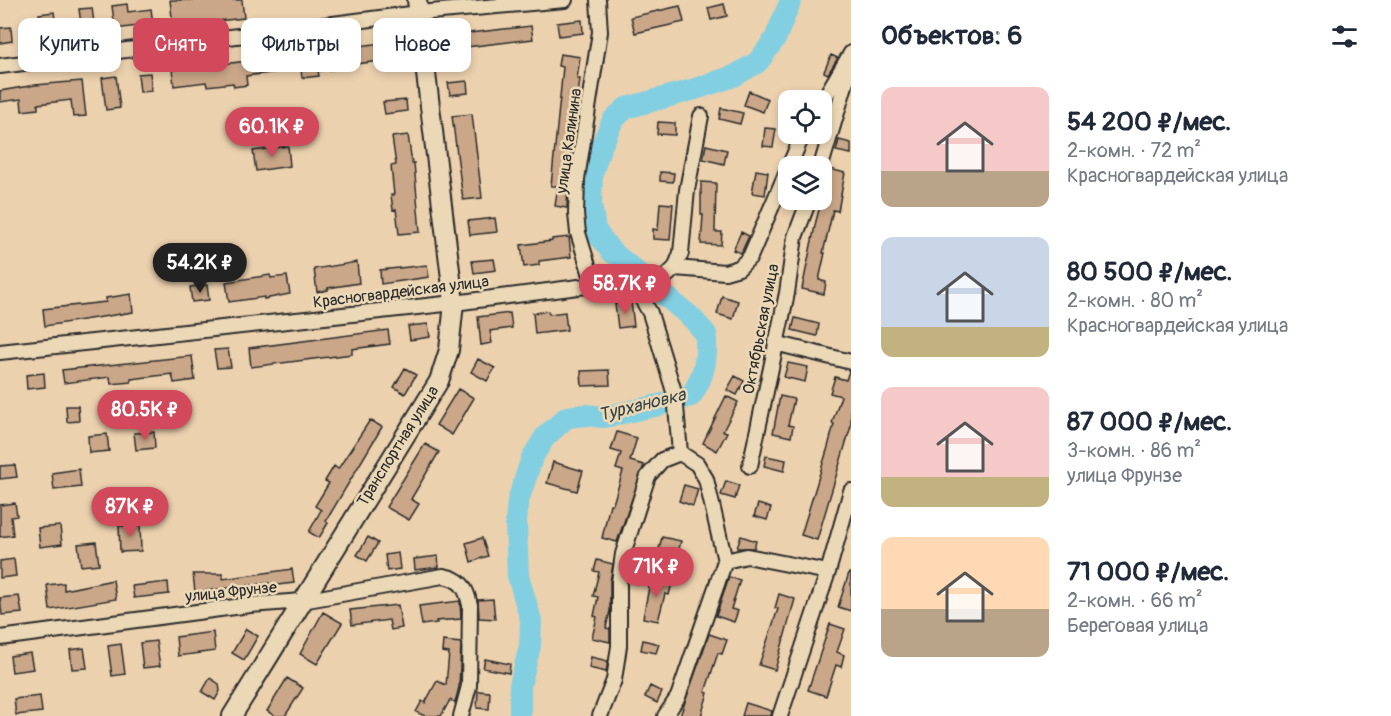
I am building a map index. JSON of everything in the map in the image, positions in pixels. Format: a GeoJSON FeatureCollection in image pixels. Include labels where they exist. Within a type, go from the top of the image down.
{"type":"FeatureCollection","features":[{"type":"Feature","properties":{"kind":"main road","name":"Транспортная улица"},"geometry":{"type":"LineString","coordinates":[[232,716],[439,381],[449,350],[454,303],[418,6]]}},
{"type":"Feature","properties":{"kind":"street"},"geometry":{"type":"LineString","coordinates":[[0,66],[418,6],[565,0]]}},
{"type":"Feature","properties":{"kind":"street","name":"улица Калинина"},"geometry":{"type":"LineString","coordinates":[[594,285],[578,233],[576,214],[577,179],[600,32],[598,0]]}},
{"type":"Feature","properties":{"kind":"street"},"geometry":{"type":"LineString","coordinates":[[829,90],[851,53]]}},
{"type":"Feature","properties":{"kind":"street"},"geometry":{"type":"LineString","coordinates":[[824,156],[851,65]]}},
{"type":"Feature","properties":{"kind":"street"},"geometry":{"type":"LineString","coordinates":[[680,453],[675,395],[650,313],[640,295],[675,268],[681,253],[687,190],[700,116]]}},
{"type":"Feature","properties":{"kind":"street"},"geometry":{"type":"LineString","coordinates":[[675,268],[725,272],[739,268],[750,257],[799,144]]}},
{"type":"Feature","properties":{"kind":"street","name":"Октябрьская улица"},"geometry":{"type":"LineString","coordinates":[[750,466],[787,293],[795,237],[805,210]]}},
{"type":"Feature","properties":{"kind":"street","name":"Красногвардейская улица"},"geometry":{"type":"LineString","coordinates":[[0,352],[454,303],[594,285],[614,285],[640,295]]}},
{"type":"Feature","properties":{"kind":"street"},"geometry":{"type":"LineString","coordinates":[[775,343],[851,362]]}},
{"type":"Feature","properties":{"kind":"street"},"geometry":{"type":"LineString","coordinates":[[665,716],[678,697],[725,561],[706,480],[697,464],[680,453]]}},
{"type":"Feature","properties":{"kind":"street"},"geometry":{"type":"LineString","coordinates":[[600,716],[614,680],[619,646],[619,582],[623,554],[648,476],[662,460],[680,453]]}},
{"type":"Feature","properties":{"kind":"street"},"geometry":{"type":"LineString","coordinates":[[780,716],[828,572],[850,496]]}},
{"type":"Feature","properties":{"kind":"street"},"geometry":{"type":"LineString","coordinates":[[725,561],[747,556],[828,572]]}},
{"type":"Feature","properties":{"kind":"street","name":"улица Фрунзе"},"geometry":{"type":"LineString","coordinates":[[0,638],[250,605],[302,601],[443,576],[455,578],[467,594],[470,605],[469,686],[461,716]]}},
{"type":"Feature","properties":{"kind":"building"},"geometry":{"type":"Polygon","coordinates":[[[170,0],[242,0],[244,18],[172,18],[170,0]]]}},
{"type":"Feature","properties":{"kind":"building"},"geometry":{"type":"Polygon","coordinates":[[[127,4],[128,12],[151,9],[152,18],[133,18],[133,27],[121,28],[121,18],[114,18],[112,6],[127,4]]]}},
{"type":"Feature","properties":{"kind":"building"},"geometry":{"type":"Polygon","coordinates":[[[724,4],[727,16],[711,20],[708,8],[724,4]]]}},
{"type":"Feature","properties":{"kind":"building"},"geometry":{"type":"Polygon","coordinates":[[[680,6],[684,22],[635,33],[631,17],[680,6]]]}},
{"type":"Feature","properties":{"kind":"building"},"geometry":{"type":"Polygon","coordinates":[[[92,8],[93,18],[80,18],[79,9],[92,8]]]}},
{"type":"Feature","properties":{"kind":"building"},"geometry":{"type":"Polygon","coordinates":[[[54,12],[55,18],[40,18],[39,14],[54,12]]]}},
{"type":"Feature","properties":{"kind":"building"},"geometry":{"type":"Polygon","coordinates":[[[582,20],[583,33],[559,36],[557,23],[582,20]]]}},
{"type":"Feature","properties":{"kind":"building"},"geometry":{"type":"Polygon","coordinates":[[[531,26],[533,39],[471,46],[471,33],[531,26]]]}},
{"type":"Feature","properties":{"kind":"building"},"geometry":{"type":"Polygon","coordinates":[[[11,27],[12,41],[0,43],[0,28],[11,27]]]}},
{"type":"Feature","properties":{"kind":"building"},"geometry":{"type":"Polygon","coordinates":[[[373,44],[373,62],[361,63],[361,46],[373,44]]]}},
{"type":"Feature","properties":{"kind":"building"},"geometry":{"type":"Polygon","coordinates":[[[560,54],[580,57],[577,79],[580,79],[568,179],[567,208],[555,206],[558,186],[551,186],[563,67],[558,66],[560,54]]]}},
{"type":"Feature","properties":{"kind":"building"},"geometry":{"type":"Polygon","coordinates":[[[831,55],[838,58],[828,74],[824,72],[831,55]]]}},
{"type":"Feature","properties":{"kind":"building"},"geometry":{"type":"Polygon","coordinates":[[[241,62],[241,72],[277,72],[246,76],[247,85],[234,87],[233,83],[207,86],[206,82],[174,86],[172,72],[229,72],[229,63],[241,62]]]}},
{"type":"Feature","properties":{"kind":"building"},"geometry":{"type":"Polygon","coordinates":[[[301,72],[318,72],[319,76],[302,78],[301,72]]]}},
{"type":"Feature","properties":{"kind":"building"},"geometry":{"type":"Polygon","coordinates":[[[150,73],[152,91],[140,92],[138,74],[150,73]]]}},
{"type":"Feature","properties":{"kind":"building"},"geometry":{"type":"Polygon","coordinates":[[[116,76],[120,108],[106,110],[102,78],[116,76]]]}},
{"type":"Feature","properties":{"kind":"building"},"geometry":{"type":"Polygon","coordinates":[[[82,81],[86,116],[73,117],[71,100],[38,104],[38,109],[22,111],[21,99],[0,102],[0,91],[82,81]]]}},
{"type":"Feature","properties":{"kind":"building"},"geometry":{"type":"Polygon","coordinates":[[[467,81],[468,93],[450,95],[448,83],[467,81]]]}},
{"type":"Feature","properties":{"kind":"building"},"geometry":{"type":"Polygon","coordinates":[[[749,91],[768,99],[763,112],[744,105],[749,91]]]}},
{"type":"Feature","properties":{"kind":"building"},"geometry":{"type":"Polygon","coordinates":[[[406,100],[407,111],[385,114],[383,102],[406,100]]]}},
{"type":"Feature","properties":{"kind":"building"},"geometry":{"type":"Polygon","coordinates":[[[721,108],[743,113],[740,124],[719,119],[721,108]]]}},
{"type":"Feature","properties":{"kind":"building"},"geometry":{"type":"Polygon","coordinates":[[[472,114],[482,198],[463,200],[452,116],[472,114]]]}},
{"type":"Feature","properties":{"kind":"building"},"geometry":{"type":"Polygon","coordinates":[[[658,122],[675,123],[675,135],[657,134],[658,122]]]}},
{"type":"Feature","properties":{"kind":"building"},"geometry":{"type":"Polygon","coordinates":[[[765,128],[776,129],[773,147],[763,146],[765,128]]]}},
{"type":"Feature","properties":{"kind":"building"},"geometry":{"type":"Polygon","coordinates":[[[408,135],[412,163],[414,163],[420,232],[399,234],[396,209],[393,210],[391,195],[394,195],[391,166],[396,165],[392,137],[408,135]]]}},
{"type":"Feature","properties":{"kind":"building"},"geometry":{"type":"Polygon","coordinates":[[[839,140],[851,143],[851,154],[836,151],[839,140]]]}},
{"type":"Feature","properties":{"kind":"building"},"geometry":{"type":"Polygon","coordinates":[[[706,145],[727,150],[724,164],[703,159],[706,145]]]}},
{"type":"Feature","properties":{"kind":"building"},"geometry":{"type":"Polygon","coordinates":[[[288,146],[290,166],[256,171],[253,151],[288,146]]]}},
{"type":"Feature","properties":{"kind":"building"},"geometry":{"type":"Polygon","coordinates":[[[756,170],[768,172],[765,195],[752,193],[756,170]]]}},
{"type":"Feature","properties":{"kind":"building"},"geometry":{"type":"Polygon","coordinates":[[[832,170],[845,173],[838,211],[833,210],[823,253],[825,253],[819,280],[826,282],[824,294],[802,289],[819,210],[832,210],[832,170]]]}},
{"type":"Feature","properties":{"kind":"building"},"geometry":{"type":"Polygon","coordinates":[[[660,172],[674,173],[673,182],[660,181],[660,172]]]}},
{"type":"Feature","properties":{"kind":"building"},"geometry":{"type":"Polygon","coordinates":[[[701,182],[716,183],[715,232],[722,232],[721,245],[701,244],[703,215],[701,215],[701,182]]]}},
{"type":"Feature","properties":{"kind":"building"},"geometry":{"type":"Polygon","coordinates":[[[660,203],[673,204],[670,240],[653,239],[653,229],[658,230],[660,203]]]}},
{"type":"Feature","properties":{"kind":"building"},"geometry":{"type":"Polygon","coordinates":[[[495,218],[497,232],[470,235],[468,221],[495,218]]]}},
{"type":"Feature","properties":{"kind":"building"},"geometry":{"type":"Polygon","coordinates":[[[741,232],[749,236],[741,253],[733,250],[741,232]]]}},
{"type":"Feature","properties":{"kind":"building"},"geometry":{"type":"Polygon","coordinates":[[[569,237],[571,257],[539,261],[539,265],[524,267],[521,245],[569,237]]]}},
{"type":"Feature","properties":{"kind":"building"},"geometry":{"type":"Polygon","coordinates":[[[494,259],[496,270],[474,273],[472,261],[494,259]]]}},
{"type":"Feature","properties":{"kind":"building"},"geometry":{"type":"Polygon","coordinates":[[[357,262],[359,283],[317,292],[314,269],[357,262]]]}},
{"type":"Feature","properties":{"kind":"building"},"geometry":{"type":"Polygon","coordinates":[[[427,265],[429,277],[381,284],[380,270],[427,265]]]}},
{"type":"Feature","properties":{"kind":"building"},"geometry":{"type":"Polygon","coordinates":[[[270,275],[271,278],[287,276],[290,294],[229,302],[226,282],[270,275]]]}},
{"type":"Feature","properties":{"kind":"building"},"geometry":{"type":"Polygon","coordinates":[[[207,285],[209,300],[192,302],[190,287],[207,285]]]}},
{"type":"Feature","properties":{"kind":"building"},"geometry":{"type":"Polygon","coordinates":[[[131,294],[133,312],[45,326],[43,309],[106,302],[106,298],[131,294]]]}},
{"type":"Feature","properties":{"kind":"building"},"geometry":{"type":"Polygon","coordinates":[[[722,296],[738,301],[733,319],[717,314],[722,296]]]}},
{"type":"Feature","properties":{"kind":"building"},"geometry":{"type":"Polygon","coordinates":[[[631,302],[634,326],[618,328],[615,304],[631,302]]]}},
{"type":"Feature","properties":{"kind":"building"},"geometry":{"type":"Polygon","coordinates":[[[548,311],[549,314],[565,312],[567,330],[535,334],[533,313],[548,311]]]}},
{"type":"Feature","properties":{"kind":"building"},"geometry":{"type":"Polygon","coordinates":[[[510,313],[512,328],[490,331],[492,343],[481,345],[478,317],[510,313]]]}},
{"type":"Feature","properties":{"kind":"building"},"geometry":{"type":"Polygon","coordinates":[[[795,318],[819,324],[817,336],[792,330],[795,318]]]}},
{"type":"Feature","properties":{"kind":"building"},"geometry":{"type":"Polygon","coordinates":[[[428,324],[430,337],[410,340],[408,326],[428,324]]]}},
{"type":"Feature","properties":{"kind":"building"},"geometry":{"type":"Polygon","coordinates":[[[388,330],[390,344],[352,349],[352,354],[251,367],[249,348],[388,330]]]}},
{"type":"Feature","properties":{"kind":"building"},"geometry":{"type":"Polygon","coordinates":[[[228,349],[231,367],[217,368],[214,350],[228,349]]]}},
{"type":"Feature","properties":{"kind":"building"},"geometry":{"type":"Polygon","coordinates":[[[192,356],[195,380],[174,383],[172,374],[111,384],[110,377],[64,383],[62,370],[192,356]]]}},
{"type":"Feature","properties":{"kind":"building"},"geometry":{"type":"Polygon","coordinates":[[[478,359],[495,368],[487,381],[471,372],[478,359]]]}},
{"type":"Feature","properties":{"kind":"building"},"geometry":{"type":"Polygon","coordinates":[[[788,363],[808,367],[805,382],[784,377],[788,363]]]}},
{"type":"Feature","properties":{"kind":"building"},"geometry":{"type":"Polygon","coordinates":[[[405,368],[416,375],[405,394],[394,387],[405,368]]]}},
{"type":"Feature","properties":{"kind":"building"},"geometry":{"type":"Polygon","coordinates":[[[609,370],[610,385],[582,386],[581,371],[609,370]]]}},
{"type":"Feature","properties":{"kind":"building"},"geometry":{"type":"Polygon","coordinates":[[[851,371],[851,426],[817,540],[801,535],[841,396],[830,393],[835,377],[846,380],[851,371]]]}},
{"type":"Feature","properties":{"kind":"building"},"geometry":{"type":"Polygon","coordinates":[[[44,373],[45,387],[27,389],[26,375],[44,373]]]}},
{"type":"Feature","properties":{"kind":"building"},"geometry":{"type":"Polygon","coordinates":[[[735,376],[744,381],[737,395],[727,390],[735,376]]]}},
{"type":"Feature","properties":{"kind":"building"},"geometry":{"type":"Polygon","coordinates":[[[458,389],[474,398],[452,435],[436,425],[458,389]]]}},
{"type":"Feature","properties":{"kind":"building"},"geometry":{"type":"Polygon","coordinates":[[[726,396],[738,402],[723,431],[727,432],[717,451],[703,443],[726,396]]]}},
{"type":"Feature","properties":{"kind":"building"},"geometry":{"type":"Polygon","coordinates":[[[780,396],[794,399],[788,425],[793,426],[791,437],[773,433],[780,396]]]}},
{"type":"Feature","properties":{"kind":"building"},"geometry":{"type":"Polygon","coordinates":[[[66,406],[78,406],[79,421],[67,422],[66,406]]]}},
{"type":"Feature","properties":{"kind":"building"},"geometry":{"type":"Polygon","coordinates":[[[370,420],[382,427],[326,521],[328,523],[319,538],[309,532],[321,510],[315,506],[329,483],[325,481],[334,466],[338,469],[370,420]]]}},
{"type":"Feature","properties":{"kind":"building"},"geometry":{"type":"Polygon","coordinates":[[[154,432],[155,448],[136,450],[134,433],[154,432]]]}},
{"type":"Feature","properties":{"kind":"building"},"geometry":{"type":"Polygon","coordinates":[[[617,432],[637,438],[630,461],[644,465],[617,542],[602,538],[610,504],[613,504],[623,471],[616,469],[621,453],[611,450],[617,432]]]}},
{"type":"Feature","properties":{"kind":"building"},"geometry":{"type":"Polygon","coordinates":[[[107,434],[109,451],[89,453],[88,436],[107,434]]]}},
{"type":"Feature","properties":{"kind":"building"},"geometry":{"type":"Polygon","coordinates":[[[425,444],[439,452],[411,499],[419,504],[409,520],[386,507],[425,444]]]}},
{"type":"Feature","properties":{"kind":"building"},"geometry":{"type":"Polygon","coordinates":[[[766,456],[786,460],[784,471],[764,466],[766,456]]]}},
{"type":"Feature","properties":{"kind":"building"},"geometry":{"type":"Polygon","coordinates":[[[553,462],[583,471],[577,491],[547,483],[553,462]]]}},
{"type":"Feature","properties":{"kind":"building"},"geometry":{"type":"Polygon","coordinates":[[[15,465],[17,477],[0,479],[0,466],[15,465]]]}},
{"type":"Feature","properties":{"kind":"building"},"geometry":{"type":"Polygon","coordinates":[[[79,469],[81,487],[54,490],[52,473],[79,469]]]}},
{"type":"Feature","properties":{"kind":"building"},"geometry":{"type":"Polygon","coordinates":[[[726,481],[739,485],[735,499],[721,495],[726,481]]]}},
{"type":"Feature","properties":{"kind":"building"},"geometry":{"type":"Polygon","coordinates":[[[684,485],[698,489],[693,506],[679,501],[684,485]]]}},
{"type":"Feature","properties":{"kind":"building"},"geometry":{"type":"Polygon","coordinates":[[[15,503],[17,516],[11,517],[13,535],[0,537],[0,505],[15,503]]]}},
{"type":"Feature","properties":{"kind":"building"},"geometry":{"type":"Polygon","coordinates":[[[758,504],[771,508],[767,520],[754,516],[758,504]]]}},
{"type":"Feature","properties":{"kind":"building"},"geometry":{"type":"Polygon","coordinates":[[[140,525],[141,551],[120,552],[119,526],[140,525]]]}},
{"type":"Feature","properties":{"kind":"building"},"geometry":{"type":"Polygon","coordinates":[[[60,526],[62,544],[40,547],[38,528],[60,526]]]}},
{"type":"Feature","properties":{"kind":"building"},"geometry":{"type":"Polygon","coordinates":[[[741,536],[756,541],[754,548],[737,548],[741,536]]]}},
{"type":"Feature","properties":{"kind":"building"},"geometry":{"type":"Polygon","coordinates":[[[368,537],[378,543],[367,561],[357,555],[368,537]]]}},
{"type":"Feature","properties":{"kind":"building"},"geometry":{"type":"Polygon","coordinates":[[[662,537],[681,541],[678,553],[659,549],[662,537]]]}},
{"type":"Feature","properties":{"kind":"building"},"geometry":{"type":"Polygon","coordinates":[[[482,538],[488,556],[471,562],[466,543],[482,538]]]}},
{"type":"Feature","properties":{"kind":"building"},"geometry":{"type":"Polygon","coordinates":[[[96,542],[99,564],[81,566],[78,544],[96,542]]]}},
{"type":"Feature","properties":{"kind":"building"},"geometry":{"type":"Polygon","coordinates":[[[398,553],[400,569],[387,571],[385,555],[398,553]]]}},
{"type":"Feature","properties":{"kind":"building"},"geometry":{"type":"Polygon","coordinates":[[[438,556],[439,567],[415,570],[414,559],[438,556]]]}},
{"type":"Feature","properties":{"kind":"building"},"geometry":{"type":"Polygon","coordinates":[[[14,559],[16,576],[0,578],[0,561],[14,559]]]}},
{"type":"Feature","properties":{"kind":"building"},"geometry":{"type":"Polygon","coordinates":[[[597,560],[613,564],[610,582],[610,611],[606,628],[610,629],[610,642],[592,638],[597,617],[594,616],[598,597],[593,596],[599,572],[594,571],[597,560]]]}},
{"type":"Feature","properties":{"kind":"building"},"geometry":{"type":"Polygon","coordinates":[[[292,569],[294,583],[269,586],[269,583],[195,592],[193,574],[223,574],[223,579],[292,569]]]}},
{"type":"Feature","properties":{"kind":"building"},"geometry":{"type":"Polygon","coordinates":[[[849,573],[851,573],[851,611],[838,607],[849,573]]]}},
{"type":"Feature","properties":{"kind":"building"},"geometry":{"type":"Polygon","coordinates":[[[651,577],[672,583],[669,595],[665,594],[658,621],[643,618],[651,577]]]}},
{"type":"Feature","properties":{"kind":"building"},"geometry":{"type":"Polygon","coordinates":[[[729,577],[740,580],[731,609],[738,611],[734,622],[716,616],[729,577]]]}},
{"type":"Feature","properties":{"kind":"building"},"geometry":{"type":"Polygon","coordinates":[[[113,580],[116,599],[50,610],[47,585],[64,583],[64,590],[113,580]]]}},
{"type":"Feature","properties":{"kind":"building"},"geometry":{"type":"Polygon","coordinates":[[[168,582],[169,594],[134,598],[132,586],[168,582]]]}},
{"type":"Feature","properties":{"kind":"building"},"geometry":{"type":"Polygon","coordinates":[[[779,594],[795,599],[775,670],[759,665],[778,609],[775,608],[779,594]]]}},
{"type":"Feature","properties":{"kind":"building"},"geometry":{"type":"Polygon","coordinates":[[[19,596],[22,613],[2,615],[0,598],[19,596]]]}},
{"type":"Feature","properties":{"kind":"building"},"geometry":{"type":"Polygon","coordinates":[[[493,599],[495,619],[479,618],[478,600],[493,599]]]}},
{"type":"Feature","properties":{"kind":"building"},"geometry":{"type":"Polygon","coordinates":[[[460,601],[461,619],[436,621],[437,623],[422,625],[419,606],[460,601]]]}},
{"type":"Feature","properties":{"kind":"building"},"geometry":{"type":"Polygon","coordinates":[[[398,605],[402,628],[391,630],[389,620],[352,625],[350,610],[398,605]]]}},
{"type":"Feature","properties":{"kind":"building"},"geometry":{"type":"Polygon","coordinates":[[[323,612],[342,623],[317,664],[300,654],[323,612]]]}},
{"type":"Feature","properties":{"kind":"building"},"geometry":{"type":"Polygon","coordinates":[[[830,624],[845,629],[837,652],[844,655],[841,667],[836,665],[826,696],[808,690],[830,624]]]}},
{"type":"Feature","properties":{"kind":"building"},"geometry":{"type":"Polygon","coordinates":[[[246,629],[258,636],[244,660],[232,653],[246,629]]]}},
{"type":"Feature","properties":{"kind":"building"},"geometry":{"type":"Polygon","coordinates":[[[213,632],[215,651],[178,656],[176,637],[213,632]]]}},
{"type":"Feature","properties":{"kind":"building"},"geometry":{"type":"Polygon","coordinates":[[[709,634],[727,640],[722,654],[718,653],[705,692],[708,693],[701,716],[680,716],[709,634]]]}},
{"type":"Feature","properties":{"kind":"building"},"geometry":{"type":"Polygon","coordinates":[[[643,640],[659,644],[656,653],[641,650],[643,640]]]}},
{"type":"Feature","properties":{"kind":"building"},"geometry":{"type":"Polygon","coordinates":[[[156,641],[160,666],[143,668],[140,643],[156,641]]]}},
{"type":"Feature","properties":{"kind":"building"},"geometry":{"type":"Polygon","coordinates":[[[443,641],[461,643],[459,687],[455,703],[450,700],[441,716],[425,716],[416,712],[422,701],[425,703],[437,681],[446,685],[449,653],[442,652],[443,641]]]}},
{"type":"Feature","properties":{"kind":"building"},"geometry":{"type":"Polygon","coordinates":[[[121,644],[125,674],[112,676],[108,646],[121,644]]]}},
{"type":"Feature","properties":{"kind":"building"},"geometry":{"type":"Polygon","coordinates":[[[84,648],[87,668],[72,669],[70,650],[84,648]]]}},
{"type":"Feature","properties":{"kind":"building"},"geometry":{"type":"Polygon","coordinates":[[[30,653],[33,669],[12,672],[10,656],[30,653]]]}},
{"type":"Feature","properties":{"kind":"building"},"geometry":{"type":"Polygon","coordinates":[[[591,657],[608,661],[606,672],[589,668],[591,657]]]}},
{"type":"Feature","properties":{"kind":"building"},"geometry":{"type":"Polygon","coordinates":[[[485,659],[510,664],[509,673],[483,668],[485,659]]]}},
{"type":"Feature","properties":{"kind":"building"},"geometry":{"type":"Polygon","coordinates":[[[210,678],[219,684],[220,691],[215,700],[202,692],[210,678]]]}},
{"type":"Feature","properties":{"kind":"building"},"geometry":{"type":"Polygon","coordinates":[[[287,678],[303,688],[285,716],[275,716],[267,711],[287,678]]]}},
{"type":"Feature","properties":{"kind":"building"},"geometry":{"type":"Polygon","coordinates":[[[650,686],[662,692],[657,703],[645,697],[650,686]]]}},
{"type":"Feature","properties":{"kind":"building"},"geometry":{"type":"Polygon","coordinates":[[[478,691],[490,692],[489,709],[477,708],[478,691]]]}},
{"type":"Feature","properties":{"kind":"building"},"geometry":{"type":"Polygon","coordinates":[[[40,696],[42,712],[16,715],[14,699],[40,696]]]}},
{"type":"Feature","properties":{"kind":"building"},"geometry":{"type":"Polygon","coordinates":[[[746,703],[772,711],[771,716],[742,716],[746,703]]]}},
{"type":"Feature","properties":{"kind":"waterway","name":"Турхановка"},"geometry":{"type":"LineString","coordinates":[[520,716],[520,685],[530,646],[531,620],[518,576],[516,522],[518,501],[532,458],[545,437],[567,417],[586,415],[604,417],[691,396],[702,374],[706,352],[706,334],[692,318],[611,251],[595,230],[591,204],[592,174],[600,149],[613,120],[626,108],[734,76],[758,62],[775,39],[791,0]]}}]}
